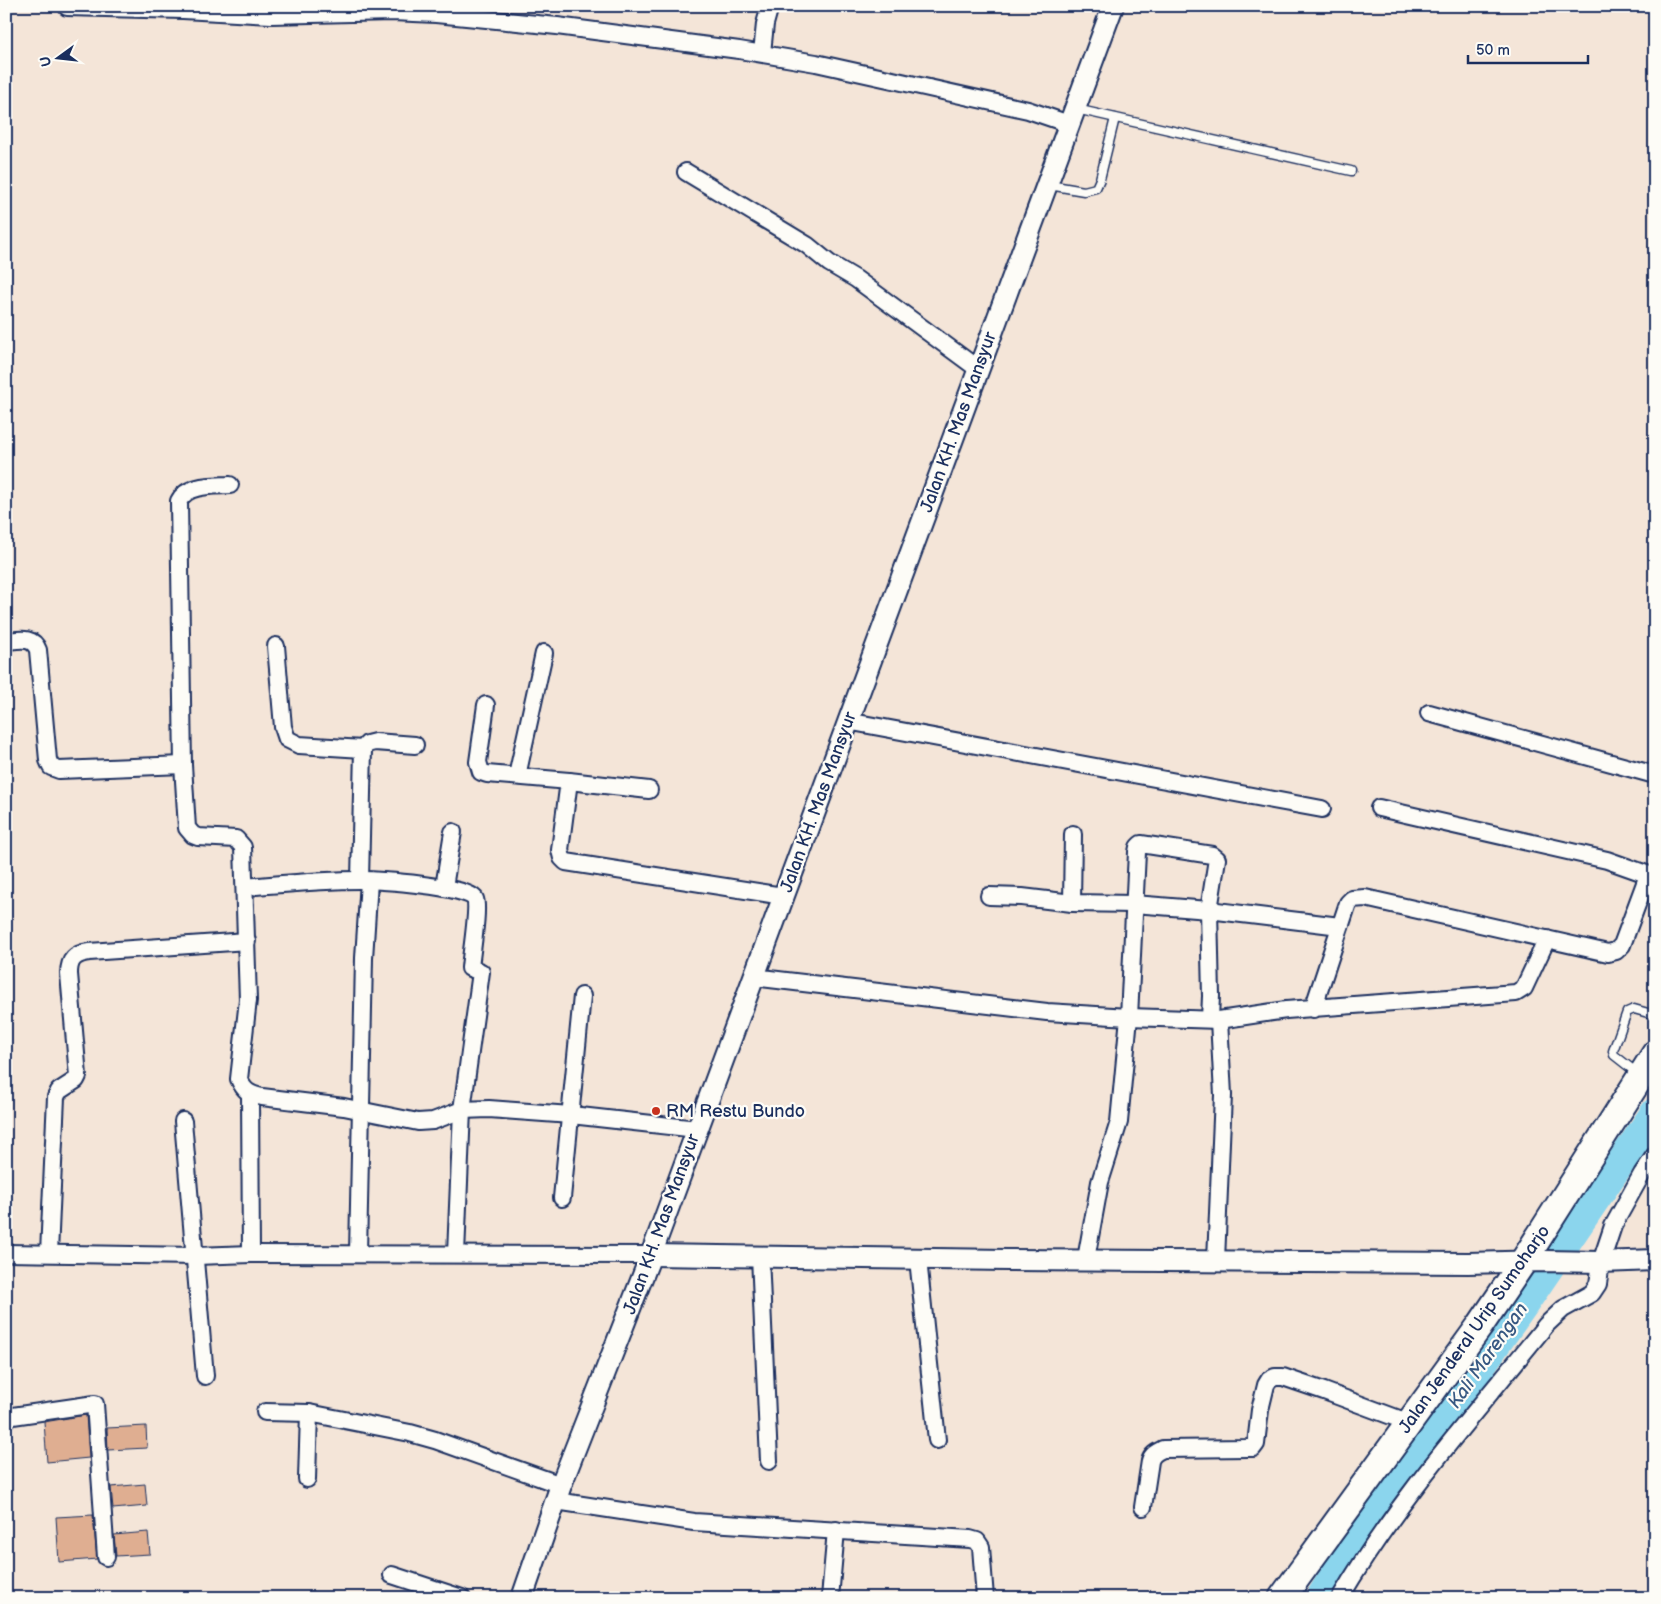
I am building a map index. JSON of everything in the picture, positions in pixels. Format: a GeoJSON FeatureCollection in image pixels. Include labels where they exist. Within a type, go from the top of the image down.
{"type":"FeatureCollection","features":[{"type":"Feature","properties":{"kind":"highway","name":"Jalan Jenderal Urip Sumoharjo"},"geometry":{"type":"LineString","coordinates":[[1282,1598],[1330,1529],[1479,1327],[1534,1262],[1641,1075],[1655,1054]]}},
{"type":"Feature","properties":{"kind":"street"},"geometry":{"type":"LineString","coordinates":[[762,54],[765,24],[770,6]]}},
{"type":"Feature","properties":{"kind":"street","name":"Jalan KH. Mas Mansyur"},"geometry":{"type":"LineString","coordinates":[[522,1598],[559,1493],[651,1255],[1113,6]]}},
{"type":"Feature","properties":{"kind":"street"},"geometry":{"type":"LineString","coordinates":[[67,7],[183,8],[270,15],[383,9],[557,26],[762,54],[951,92],[1028,110],[1071,116]]}},
{"type":"Feature","properties":{"kind":"street"},"geometry":{"type":"LineString","coordinates":[[686,172],[807,245],[829,263],[856,280],[978,369]]}},
{"type":"Feature","properties":{"kind":"street"},"geometry":{"type":"LineString","coordinates":[[230,485],[191,490],[182,496],[179,502],[182,603],[180,664],[187,828],[193,836],[229,837],[239,841],[243,847],[248,1000],[239,1078],[242,1088],[250,1094],[262,1097],[344,1107],[425,1123],[462,1110],[490,1109],[571,1115],[697,1129]]}},
{"type":"Feature","properties":{"kind":"street"},"geometry":{"type":"LineString","coordinates":[[6,641],[26,640],[34,643],[38,650],[48,760],[51,767],[59,770],[183,764]]}},
{"type":"Feature","properties":{"kind":"street"},"geometry":{"type":"LineString","coordinates":[[276,646],[283,727],[287,739],[299,745],[363,749]]}},
{"type":"Feature","properties":{"kind":"street"},"geometry":{"type":"LineString","coordinates":[[517,776],[544,654]]}},
{"type":"Feature","properties":{"kind":"street"},"geometry":{"type":"LineString","coordinates":[[486,705],[478,762],[479,769],[484,774],[649,790]]}},
{"type":"Feature","properties":{"kind":"street"},"geometry":{"type":"LineString","coordinates":[[1429,713],[1655,775]]}},
{"type":"Feature","properties":{"kind":"street"},"geometry":{"type":"LineString","coordinates":[[847,721],[1322,809]]}},
{"type":"Feature","properties":{"kind":"street"},"geometry":{"type":"LineString","coordinates":[[358,1254],[364,958],[363,749],[367,744],[375,742],[415,745]]}},
{"type":"Feature","properties":{"kind":"street"},"geometry":{"type":"LineString","coordinates":[[569,781],[560,850],[562,858],[566,862],[783,896]]}},
{"type":"Feature","properties":{"kind":"street"},"geometry":{"type":"LineString","coordinates":[[1314,1009],[1348,903],[1359,898],[1608,952],[1616,951],[1622,945],[1652,876],[1607,860],[1380,808]]}},
{"type":"Feature","properties":{"kind":"street"},"geometry":{"type":"LineString","coordinates":[[444,887],[453,832]]}},
{"type":"Feature","properties":{"kind":"street"},"geometry":{"type":"LineString","coordinates":[[1072,903],[1073,834]]}},
{"type":"Feature","properties":{"kind":"street"},"geometry":{"type":"LineString","coordinates":[[1086,1260],[1100,1182],[1119,1122],[1129,1017],[1138,848],[1141,844],[1215,857],[1217,863],[1209,910],[1211,996],[1223,1096],[1216,1260]]}},
{"type":"Feature","properties":{"kind":"street"},"geometry":{"type":"LineString","coordinates":[[245,887],[364,880],[444,887],[470,894],[474,898],[476,905],[470,968],[481,972],[462,1110],[456,1254]]}},
{"type":"Feature","properties":{"kind":"street"},"geometry":{"type":"LineString","coordinates":[[989,896],[1022,897],[1072,903],[1134,904],[1209,910],[1340,926]]}},
{"type":"Feature","properties":{"kind":"street"},"geometry":{"type":"LineString","coordinates":[[753,977],[1047,1012],[1214,1020],[1286,1010],[1516,993],[1524,988],[1547,939]]}},
{"type":"Feature","properties":{"kind":"street"},"geometry":{"type":"LineString","coordinates":[[49,1253],[56,1097],[59,1090],[76,1080],[78,1076],[69,974],[72,958],[78,954],[89,952],[247,940]]}},
{"type":"Feature","properties":{"kind":"street"},"geometry":{"type":"LineString","coordinates":[[562,1198],[582,996]]}},
{"type":"Feature","properties":{"kind":"street"},"geometry":{"type":"LineString","coordinates":[[250,1094],[251,1254]]}},
{"type":"Feature","properties":{"kind":"street"},"geometry":{"type":"LineString","coordinates":[[183,1121],[205,1376]]}},
{"type":"Feature","properties":{"kind":"street"},"geometry":{"type":"LineString","coordinates":[[1340,1598],[1356,1570],[1394,1513],[1546,1325],[1563,1309],[1592,1293],[1598,1284],[1596,1262],[1613,1226],[1642,1174],[1655,1156]]}},
{"type":"Feature","properties":{"kind":"street"},"geometry":{"type":"LineString","coordinates":[[6,1253],[196,1256],[251,1254],[456,1254],[918,1259],[1534,1262],[1655,1260]]}},
{"type":"Feature","properties":{"kind":"street"},"geometry":{"type":"LineString","coordinates":[[760,1256],[769,1461]]}},
{"type":"Feature","properties":{"kind":"street"},"geometry":{"type":"LineString","coordinates":[[918,1259],[936,1440]]}},
{"type":"Feature","properties":{"kind":"street"},"geometry":{"type":"LineString","coordinates":[[1143,1507],[1150,1461],[1156,1452],[1163,1449],[1253,1448],[1256,1444],[1260,1410],[1266,1385],[1269,1380],[1275,1378],[1283,1377],[1410,1423]]}},
{"type":"Feature","properties":{"kind":"street"},"geometry":{"type":"LineString","coordinates":[[6,1416],[95,1404],[106,1557]]}},
{"type":"Feature","properties":{"kind":"street"},"geometry":{"type":"LineString","coordinates":[[265,1412],[309,1413],[434,1440],[559,1493],[694,1522],[836,1530],[977,1541],[982,1552],[985,1598]]}},
{"type":"Feature","properties":{"kind":"street"},"geometry":{"type":"LineString","coordinates":[[307,1479],[309,1413]]}},
{"type":"Feature","properties":{"kind":"street"},"geometry":{"type":"LineString","coordinates":[[830,1598],[836,1530]]}},
{"type":"Feature","properties":{"kind":"street"},"geometry":{"type":"LineString","coordinates":[[392,1575],[462,1598]]}},
{"type":"Feature","properties":{"kind":"lane"},"geometry":{"type":"LineString","coordinates":[[1071,116],[1115,118],[1351,171]]}},
{"type":"Feature","properties":{"kind":"lane"},"geometry":{"type":"LineString","coordinates":[[1047,184],[1084,191],[1096,188],[1100,179],[1115,118]]}},
{"type":"Feature","properties":{"kind":"lane"},"geometry":{"type":"LineString","coordinates":[[1641,1075],[1617,1058],[1612,1051],[1627,1012],[1634,1009],[1655,1015]]}},
{"type":"Feature","properties":{"kind":"building"},"geometry":{"type":"Polygon","coordinates":[[[86,1415],[89,1458],[47,1462],[44,1422],[86,1415]]]}},
{"type":"Feature","properties":{"kind":"building"},"geometry":{"type":"Polygon","coordinates":[[[146,1426],[147,1448],[108,1450],[107,1428],[146,1426]]]}},
{"type":"Feature","properties":{"kind":"building"},"geometry":{"type":"Polygon","coordinates":[[[145,1484],[147,1506],[113,1509],[111,1487],[145,1484]]]}},
{"type":"Feature","properties":{"kind":"building"},"geometry":{"type":"Polygon","coordinates":[[[93,1515],[97,1559],[59,1562],[56,1517],[93,1515]]]}},
{"type":"Feature","properties":{"kind":"building"},"geometry":{"type":"Polygon","coordinates":[[[148,1532],[150,1554],[116,1556],[114,1535],[148,1532]]]}},
{"type":"Feature","properties":{"kind":"waterway","name":"Kali Marengan"},"geometry":{"type":"LineString","coordinates":[[1320,1598],[1340,1566],[1524,1305],[1655,1112]]}},
{"type":"Feature","properties":{"kind":"place","name":"RM Restu Bundo"},"geometry":{"type":"Point","coordinates":[656,1111]}}]}
